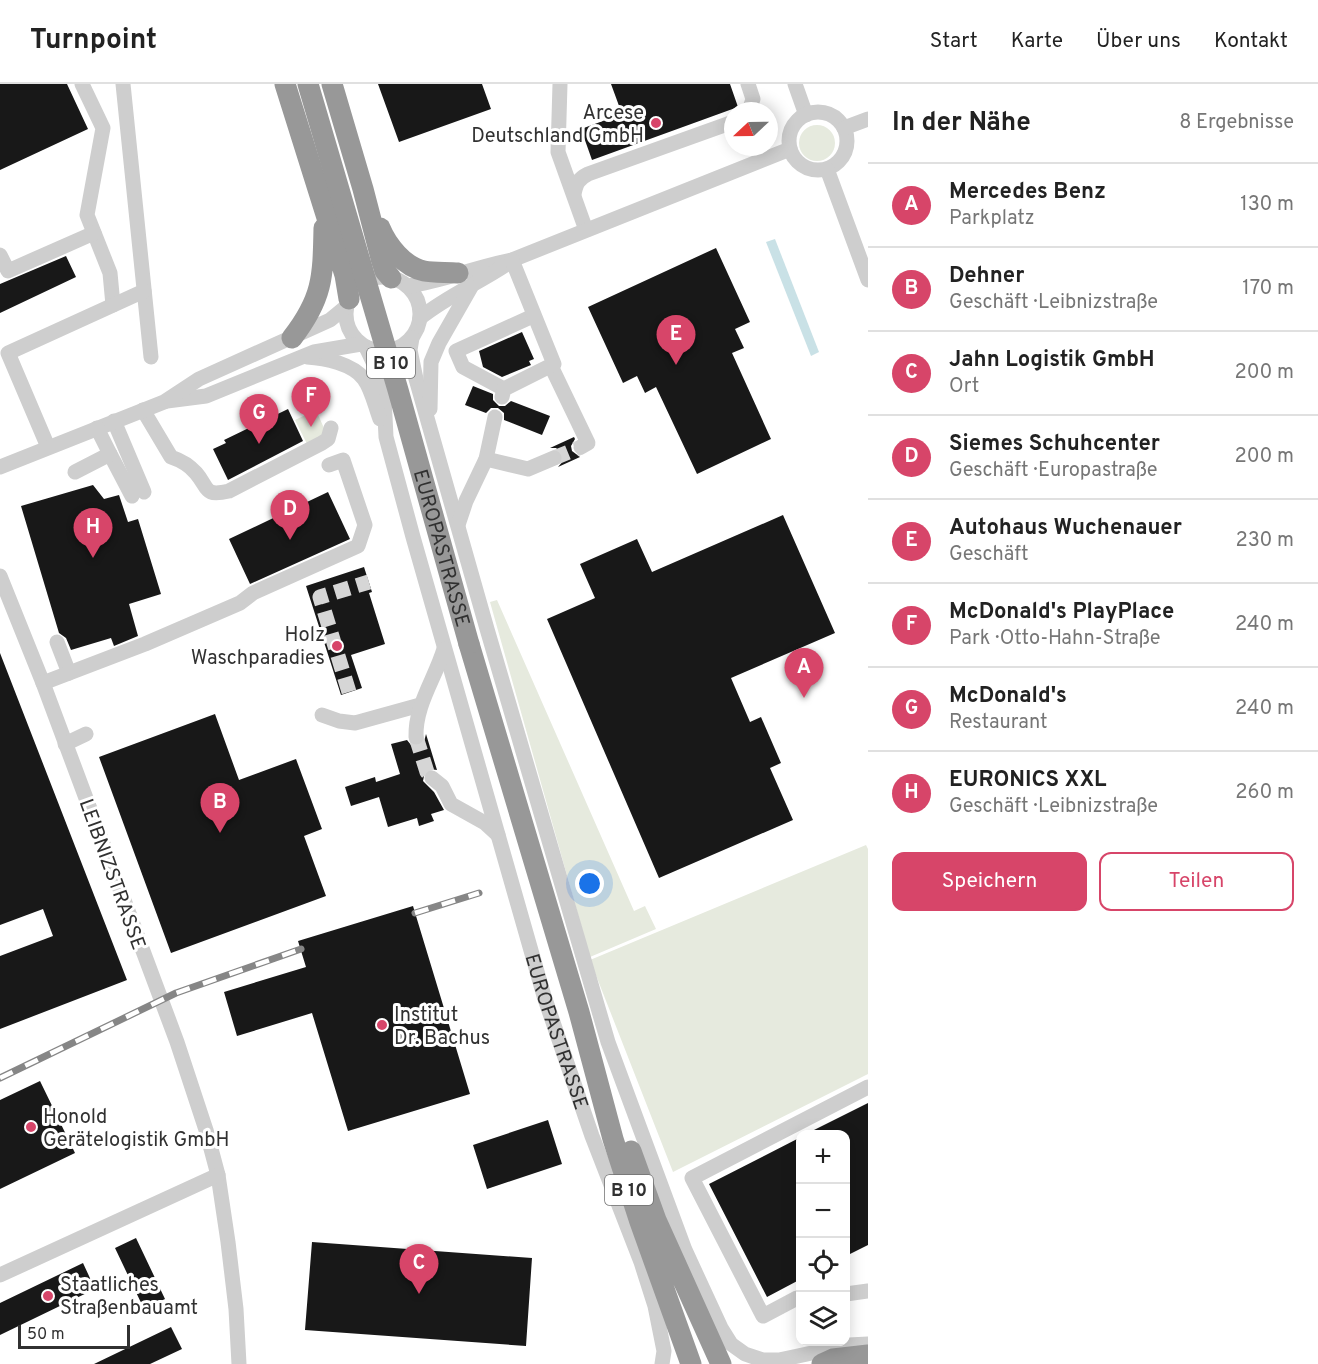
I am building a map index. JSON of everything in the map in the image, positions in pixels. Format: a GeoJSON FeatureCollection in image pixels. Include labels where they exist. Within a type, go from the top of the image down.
{"type":"FeatureCollection","features":[{"type":"Feature","properties":{"kind":"highway"},"geometry":{"type":"LineString","coordinates":[[285,84],[345,275],[348,302]]}},
{"type":"Feature","properties":{"kind":"highway","name":"EUROPASTRASSE"},"geometry":{"type":"LineString","coordinates":[[308,84],[398,390],[469,644],[579,1012],[612,1139],[691,1364]]}},
{"type":"Feature","properties":{"kind":"highway"},"geometry":{"type":"LineString","coordinates":[[332,84],[385,271],[399,282]]}},
{"type":"Feature","properties":{"kind":"highway"},"geometry":{"type":"LineString","coordinates":[[363,189],[385,241],[396,253],[422,271],[464,280]]}},
{"type":"Feature","properties":{"kind":"highway"},"geometry":{"type":"LineString","coordinates":[[296,347],[316,300],[322,278],[324,210]]}},
{"type":"Feature","properties":{"kind":"highway","name":"EUROPASTRASSE"},"geometry":{"type":"LineString","coordinates":[[579,1012],[656,1220],[722,1364]]}},
{"type":"Feature","properties":{"kind":"highway"},"geometry":{"type":"LineString","coordinates":[[685,1250],[722,1364]]}},
{"type":"Feature","properties":{"kind":"highway","name":"B 10"},"geometry":{"type":"LineString","coordinates":[[641,1262],[691,1364]]}},
{"type":"Feature","properties":{"kind":"highway"},"geometry":{"type":"LineString","coordinates":[[822,1364],[850,1355],[868,1354]]}},
{"type":"Feature","properties":{"kind":"street"},"geometry":{"type":"LineString","coordinates":[[82,84],[103,128],[87,215],[110,273],[113,305]]}},
{"type":"Feature","properties":{"kind":"street"},"geometry":{"type":"LineString","coordinates":[[123,84],[151,357]]}},
{"type":"Feature","properties":{"kind":"street"},"geometry":{"type":"LineString","coordinates":[[560,84],[558,152],[586,230]]}},
{"type":"Feature","properties":{"kind":"street"},"geometry":{"type":"LineString","coordinates":[[748,84],[752,102]]}},
{"type":"Feature","properties":{"kind":"street"},"geometry":{"type":"LineString","coordinates":[[795,84],[806,115]]}},
{"type":"Feature","properties":{"kind":"street"},"geometry":{"type":"LineString","coordinates":[[821,112],[828,114],[840,122],[844,128],[847,142],[844,156],[827,169],[814,170],[801,165],[790,149],[792,129],[806,115],[821,112]]}},
{"type":"Feature","properties":{"kind":"street"},"geometry":{"type":"LineString","coordinates":[[844,128],[868,119]]}},
{"type":"Feature","properties":{"kind":"street"},"geometry":{"type":"LineString","coordinates":[[574,194],[576,184],[588,174],[724,125]]}},
{"type":"Feature","properties":{"kind":"street"},"geometry":{"type":"LineString","coordinates":[[0,467],[164,402],[199,379],[296,347],[330,320],[348,302],[356,288],[368,280],[375,278],[425,284],[464,280],[790,149]]}},
{"type":"Feature","properties":{"kind":"street"},"geometry":{"type":"LineString","coordinates":[[827,169],[864,260],[868,280]]}},
{"type":"Feature","properties":{"kind":"street"},"geometry":{"type":"LineString","coordinates":[[0,255],[8,272],[94,233]]}},
{"type":"Feature","properties":{"kind":"street"},"geometry":{"type":"LineString","coordinates":[[512,260],[554,364],[503,393],[463,367],[456,351],[533,316]]}},
{"type":"Feature","properties":{"kind":"street"},"geometry":{"type":"LineString","coordinates":[[296,347],[326,349],[363,346],[380,351],[400,348],[412,338],[420,318],[464,280]]}},
{"type":"Feature","properties":{"kind":"street"},"geometry":{"type":"LineString","coordinates":[[430,424],[431,362],[464,280]]}},
{"type":"Feature","properties":{"kind":"street"},"geometry":{"type":"LineString","coordinates":[[399,282],[417,298],[420,318]]}},
{"type":"Feature","properties":{"kind":"street"},"geometry":{"type":"LineString","coordinates":[[48,447],[8,353],[144,291]]}},
{"type":"Feature","properties":{"kind":"street"},"geometry":{"type":"LineString","coordinates":[[348,302],[348,326],[355,339],[363,346]]}},
{"type":"Feature","properties":{"kind":"street","name":"EUROPASTRASSE"},"geometry":{"type":"LineString","coordinates":[[412,338],[411,359],[608,1042],[685,1250],[721,1328],[731,1344],[745,1354],[763,1360],[779,1360],[849,1345],[868,1344]]}},
{"type":"Feature","properties":{"kind":"street","name":"EUROPASTRASSE"},"geometry":{"type":"LineString","coordinates":[[363,346],[374,364],[384,396],[386,437],[444,649],[544,996],[566,1063],[641,1262],[655,1306],[664,1351],[662,1364]]}},
{"type":"Feature","properties":{"kind":"street"},"geometry":{"type":"LineString","coordinates":[[296,347],[353,370],[363,379],[386,437]]}},
{"type":"Feature","properties":{"kind":"street"},"geometry":{"type":"LineString","coordinates":[[551,366],[588,443],[581,447]]}},
{"type":"Feature","properties":{"kind":"street"},"geometry":{"type":"LineString","coordinates":[[144,410],[171,457],[196,472],[203,487],[218,494],[230,491],[322,443],[328,439],[331,428]]}},
{"type":"Feature","properties":{"kind":"street"},"geometry":{"type":"LineString","coordinates":[[458,525],[466,501],[486,459],[495,417]]}},
{"type":"Feature","properties":{"kind":"street"},"geometry":{"type":"LineString","coordinates":[[97,428],[110,454],[138,494],[123,442],[114,421]]}},
{"type":"Feature","properties":{"kind":"street"},"geometry":{"type":"LineString","coordinates":[[75,472],[110,454]]}},
{"type":"Feature","properties":{"kind":"street"},"geometry":{"type":"LineString","coordinates":[[486,459],[528,469],[554,458]]}},
{"type":"Feature","properties":{"kind":"street"},"geometry":{"type":"LineString","coordinates":[[43,683],[145,644],[188,622],[358,546],[365,525],[344,460],[329,465]]}},
{"type":"Feature","properties":{"kind":"street","name":"LEIBNIZSTRASSE"},"geometry":{"type":"LineString","coordinates":[[0,576],[43,683],[177,1042],[206,1130],[218,1175],[228,1242],[239,1364]]}},
{"type":"Feature","properties":{"kind":"street"},"geometry":{"type":"LineString","coordinates":[[57,642],[69,673]]}},
{"type":"Feature","properties":{"kind":"street"},"geometry":{"type":"LineString","coordinates":[[416,737],[420,705],[435,677],[444,649]]}},
{"type":"Feature","properties":{"kind":"street"},"geometry":{"type":"LineString","coordinates":[[322,715],[339,721],[355,723],[420,705]]}},
{"type":"Feature","properties":{"kind":"street"},"geometry":{"type":"LineString","coordinates":[[65,744],[87,734]]}},
{"type":"Feature","properties":{"kind":"street"},"geometry":{"type":"LineString","coordinates":[[432,778],[442,786],[451,804],[485,823],[498,835]]}},
{"type":"Feature","properties":{"kind":"street"},"geometry":{"type":"LineString","coordinates":[[796,1299],[763,1316],[692,1178],[868,1087]]}},
{"type":"Feature","properties":{"kind":"street"},"geometry":{"type":"LineString","coordinates":[[0,1275],[218,1175]]}},
{"type":"Feature","properties":{"kind":"street"},"geometry":{"type":"LineString","coordinates":[[850,1293],[868,1291]]}},
{"type":"Feature","properties":{"kind":"shaded area"},"geometry":{"type":"Polygon","coordinates":[[[817,125],[830,130],[835,143],[830,156],[817,161],[804,156],[799,143],[804,130],[817,125]]]}},
{"type":"Feature","properties":{"kind":"shaded area"},"geometry":{"type":"Polygon","coordinates":[[[316,410],[327,435],[307,444],[295,420],[316,410]]]}},
{"type":"Feature","properties":{"kind":"shaded area"},"geometry":{"type":"Polygon","coordinates":[[[497,600],[634,911],[645,906],[656,929],[590,957],[490,602],[497,600]]]}},
{"type":"Feature","properties":{"kind":"shaded area"},"geometry":{"type":"Polygon","coordinates":[[[866,845],[868,849],[868,1074],[673,1172],[590,960],[866,845]]]}},
{"type":"Feature","properties":{"kind":"water"},"geometry":{"type":"Polygon","coordinates":[[[775,239],[819,352],[811,356],[766,242],[775,239]]]}},
{"type":"Feature","properties":{"kind":"building"},"geometry":{"type":"Polygon","coordinates":[[[0,84],[67,84],[88,129],[0,170],[0,84]]]}},
{"type":"Feature","properties":{"kind":"building"},"geometry":{"type":"Polygon","coordinates":[[[378,84],[482,84],[491,109],[399,142],[378,84]]]}},
{"type":"Feature","properties":{"kind":"building","name":"Arcese Deutschland GmbH"},"geometry":{"type":"Polygon","coordinates":[[[611,84],[730,84],[736,102],[724,102],[724,112],[592,160],[581,129],[622,114],[611,84]]]}},
{"type":"Feature","properties":{"kind":"building"},"geometry":{"type":"Polygon","coordinates":[[[716,248],[750,322],[735,329],[744,348],[732,353],[771,439],[697,474],[656,387],[645,393],[637,376],[623,383],[588,307],[716,248]]]}},
{"type":"Feature","properties":{"kind":"building"},"geometry":{"type":"Polygon","coordinates":[[[66,256],[76,277],[0,313],[0,284],[66,256]]]}},
{"type":"Feature","properties":{"kind":"building"},"geometry":{"type":"Polygon","coordinates":[[[522,332],[534,359],[529,361],[531,365],[502,377],[483,367],[479,351],[522,332]]]}},
{"type":"Feature","properties":{"kind":"building"},"geometry":{"type":"Polygon","coordinates":[[[473,386],[493,394],[493,400],[499,406],[505,406],[511,401],[550,416],[542,435],[504,420],[504,413],[498,408],[491,408],[486,413],[465,405],[473,386]]]}},
{"type":"Feature","properties":{"kind":"building"},"geometry":{"type":"Polygon","coordinates":[[[288,409],[303,441],[228,480],[213,449],[226,443],[224,440],[288,409]]]}},
{"type":"Feature","properties":{"kind":"building"},"geometry":{"type":"Polygon","coordinates":[[[574,437],[572,451],[580,457],[558,467],[564,460],[563,454],[556,448],[550,448],[574,437]]]}},
{"type":"Feature","properties":{"kind":"building"},"geometry":{"type":"Polygon","coordinates":[[[93,485],[104,499],[119,495],[128,522],[138,519],[161,594],[129,604],[138,636],[114,646],[111,638],[71,650],[66,638],[59,633],[21,506],[93,485]]]}},
{"type":"Feature","properties":{"kind":"building"},"geometry":{"type":"Polygon","coordinates":[[[328,492],[350,539],[250,584],[229,539],[328,492]]]}},
{"type":"Feature","properties":{"kind":"building"},"geometry":{"type":"Polygon","coordinates":[[[783,515],[835,633],[731,678],[750,722],[761,717],[781,763],[770,768],[793,820],[659,878],[547,619],[595,598],[580,564],[637,539],[652,572],[783,515]]]}},
{"type":"Feature","properties":{"kind":"building","name":"Holz Waschparadies"},"geometry":{"type":"Polygon","coordinates":[[[364,567],[372,592],[369,593],[385,644],[351,655],[362,688],[341,695],[306,586],[364,567]]]}},
{"type":"Feature","properties":{"kind":"building"},"geometry":{"type":"Polygon","coordinates":[[[0,653],[127,980],[0,1029],[0,956],[53,936],[43,909],[0,925],[0,653]]]}},
{"type":"Feature","properties":{"kind":"building"},"geometry":{"type":"Polygon","coordinates":[[[215,714],[239,780],[296,759],[322,829],[304,836],[326,896],[171,953],[99,757],[215,714]]]}},
{"type":"Feature","properties":{"kind":"building"},"geometry":{"type":"Polygon","coordinates":[[[426,734],[437,770],[425,771],[423,781],[434,792],[444,810],[431,814],[434,821],[419,826],[417,818],[388,827],[379,797],[351,806],[345,787],[375,777],[376,782],[400,774],[391,744],[407,740],[411,745],[420,746],[426,734]]]}},
{"type":"Feature","properties":{"kind":"building","name":"Institut Dr. Bachus"},"geometry":{"type":"Polygon","coordinates":[[[413,906],[470,1094],[348,1131],[312,1013],[237,1036],[224,992],[306,967],[298,941],[413,906]]]}},
{"type":"Feature","properties":{"kind":"building","name":"Honold Gerätelogistik GmbH"},"geometry":{"type":"Polygon","coordinates":[[[40,1081],[75,1153],[0,1189],[0,1100],[40,1081]]]}},
{"type":"Feature","properties":{"kind":"building"},"geometry":{"type":"Polygon","coordinates":[[[868,1103],[868,1245],[850,1254],[850,1130],[814,1130],[868,1103]]]}},
{"type":"Feature","properties":{"kind":"building"},"geometry":{"type":"Polygon","coordinates":[[[548,1120],[562,1164],[487,1189],[473,1145],[548,1120]]]}},
{"type":"Feature","properties":{"kind":"building"},"geometry":{"type":"Polygon","coordinates":[[[796,1140],[796,1282],[767,1297],[709,1184],[796,1140]]]}},
{"type":"Feature","properties":{"kind":"building"},"geometry":{"type":"Polygon","coordinates":[[[136,1238],[165,1299],[144,1309],[115,1248],[136,1238]]]}},
{"type":"Feature","properties":{"kind":"building"},"geometry":{"type":"Polygon","coordinates":[[[312,1242],[532,1258],[526,1346],[305,1330],[312,1242]]]}},
{"type":"Feature","properties":{"kind":"building","name":"Staatliches Straßenbauamt"},"geometry":{"type":"Polygon","coordinates":[[[83,1263],[95,1289],[0,1335],[0,1303],[83,1263]]]}},
{"type":"Feature","properties":{"kind":"building"},"geometry":{"type":"Polygon","coordinates":[[[171,1327],[182,1349],[150,1364],[94,1364],[171,1327]]]}},
{"type":"Feature","properties":{"kind":"tunnel"},"geometry":{"type":"LineString","coordinates":[[554,458],[581,447]]}},
{"type":"Feature","properties":{"kind":"tunnel"},"geometry":{"type":"LineString","coordinates":[[349,692],[320,597],[369,582]]}},
{"type":"Feature","properties":{"kind":"tunnel"},"geometry":{"type":"LineString","coordinates":[[416,737],[427,772],[432,778]]}},
{"type":"Feature","properties":{"kind":"railway"},"geometry":{"type":"LineString","coordinates":[[415,913],[479,893]]}},
{"type":"Feature","properties":{"kind":"railway"},"geometry":{"type":"LineString","coordinates":[[0,1078],[176,993],[301,949]]}},
{"type":"Feature","properties":{"kind":"place","name":"Arcese Deutschland GmbH"},"geometry":{"type":"Point","coordinates":[656,123]}},
{"type":"Feature","properties":{"kind":"place","name":"Autohaus Wuchenauer"},"geometry":{"type":"Point","coordinates":[676,365]}},
{"type":"Feature","properties":{"kind":"place","name":"McDonald's PlayPlace"},"geometry":{"type":"Point","coordinates":[311,427]}},
{"type":"Feature","properties":{"kind":"place","name":"McDonald's"},"geometry":{"type":"Point","coordinates":[259,444]}},
{"type":"Feature","properties":{"kind":"place","name":"Siemes Schuhcenter"},"geometry":{"type":"Point","coordinates":[290,540]}},
{"type":"Feature","properties":{"kind":"place","name":"EURONICS XXL"},"geometry":{"type":"Point","coordinates":[93,558]}},
{"type":"Feature","properties":{"kind":"place","name":"Holz Waschparadies"},"geometry":{"type":"Point","coordinates":[337,646]}},
{"type":"Feature","properties":{"kind":"place","name":"Mercedes Benz"},"geometry":{"type":"Point","coordinates":[804,698]}},
{"type":"Feature","properties":{"kind":"place","name":"Dehner"},"geometry":{"type":"Point","coordinates":[220,833]}},
{"type":"Feature","properties":{"kind":"place","name":"Institut Dr. Bachus"},"geometry":{"type":"Point","coordinates":[382,1025]}},
{"type":"Feature","properties":{"kind":"place","name":"Honold Gerätelogistik GmbH"},"geometry":{"type":"Point","coordinates":[31,1127]}},
{"type":"Feature","properties":{"kind":"place","name":"Jahn Logistik GmbH"},"geometry":{"type":"Point","coordinates":[419,1294]}},
{"type":"Feature","properties":{"kind":"place","name":"Staatliches Straßenbauamt"},"geometry":{"type":"Point","coordinates":[48,1296]}}]}
